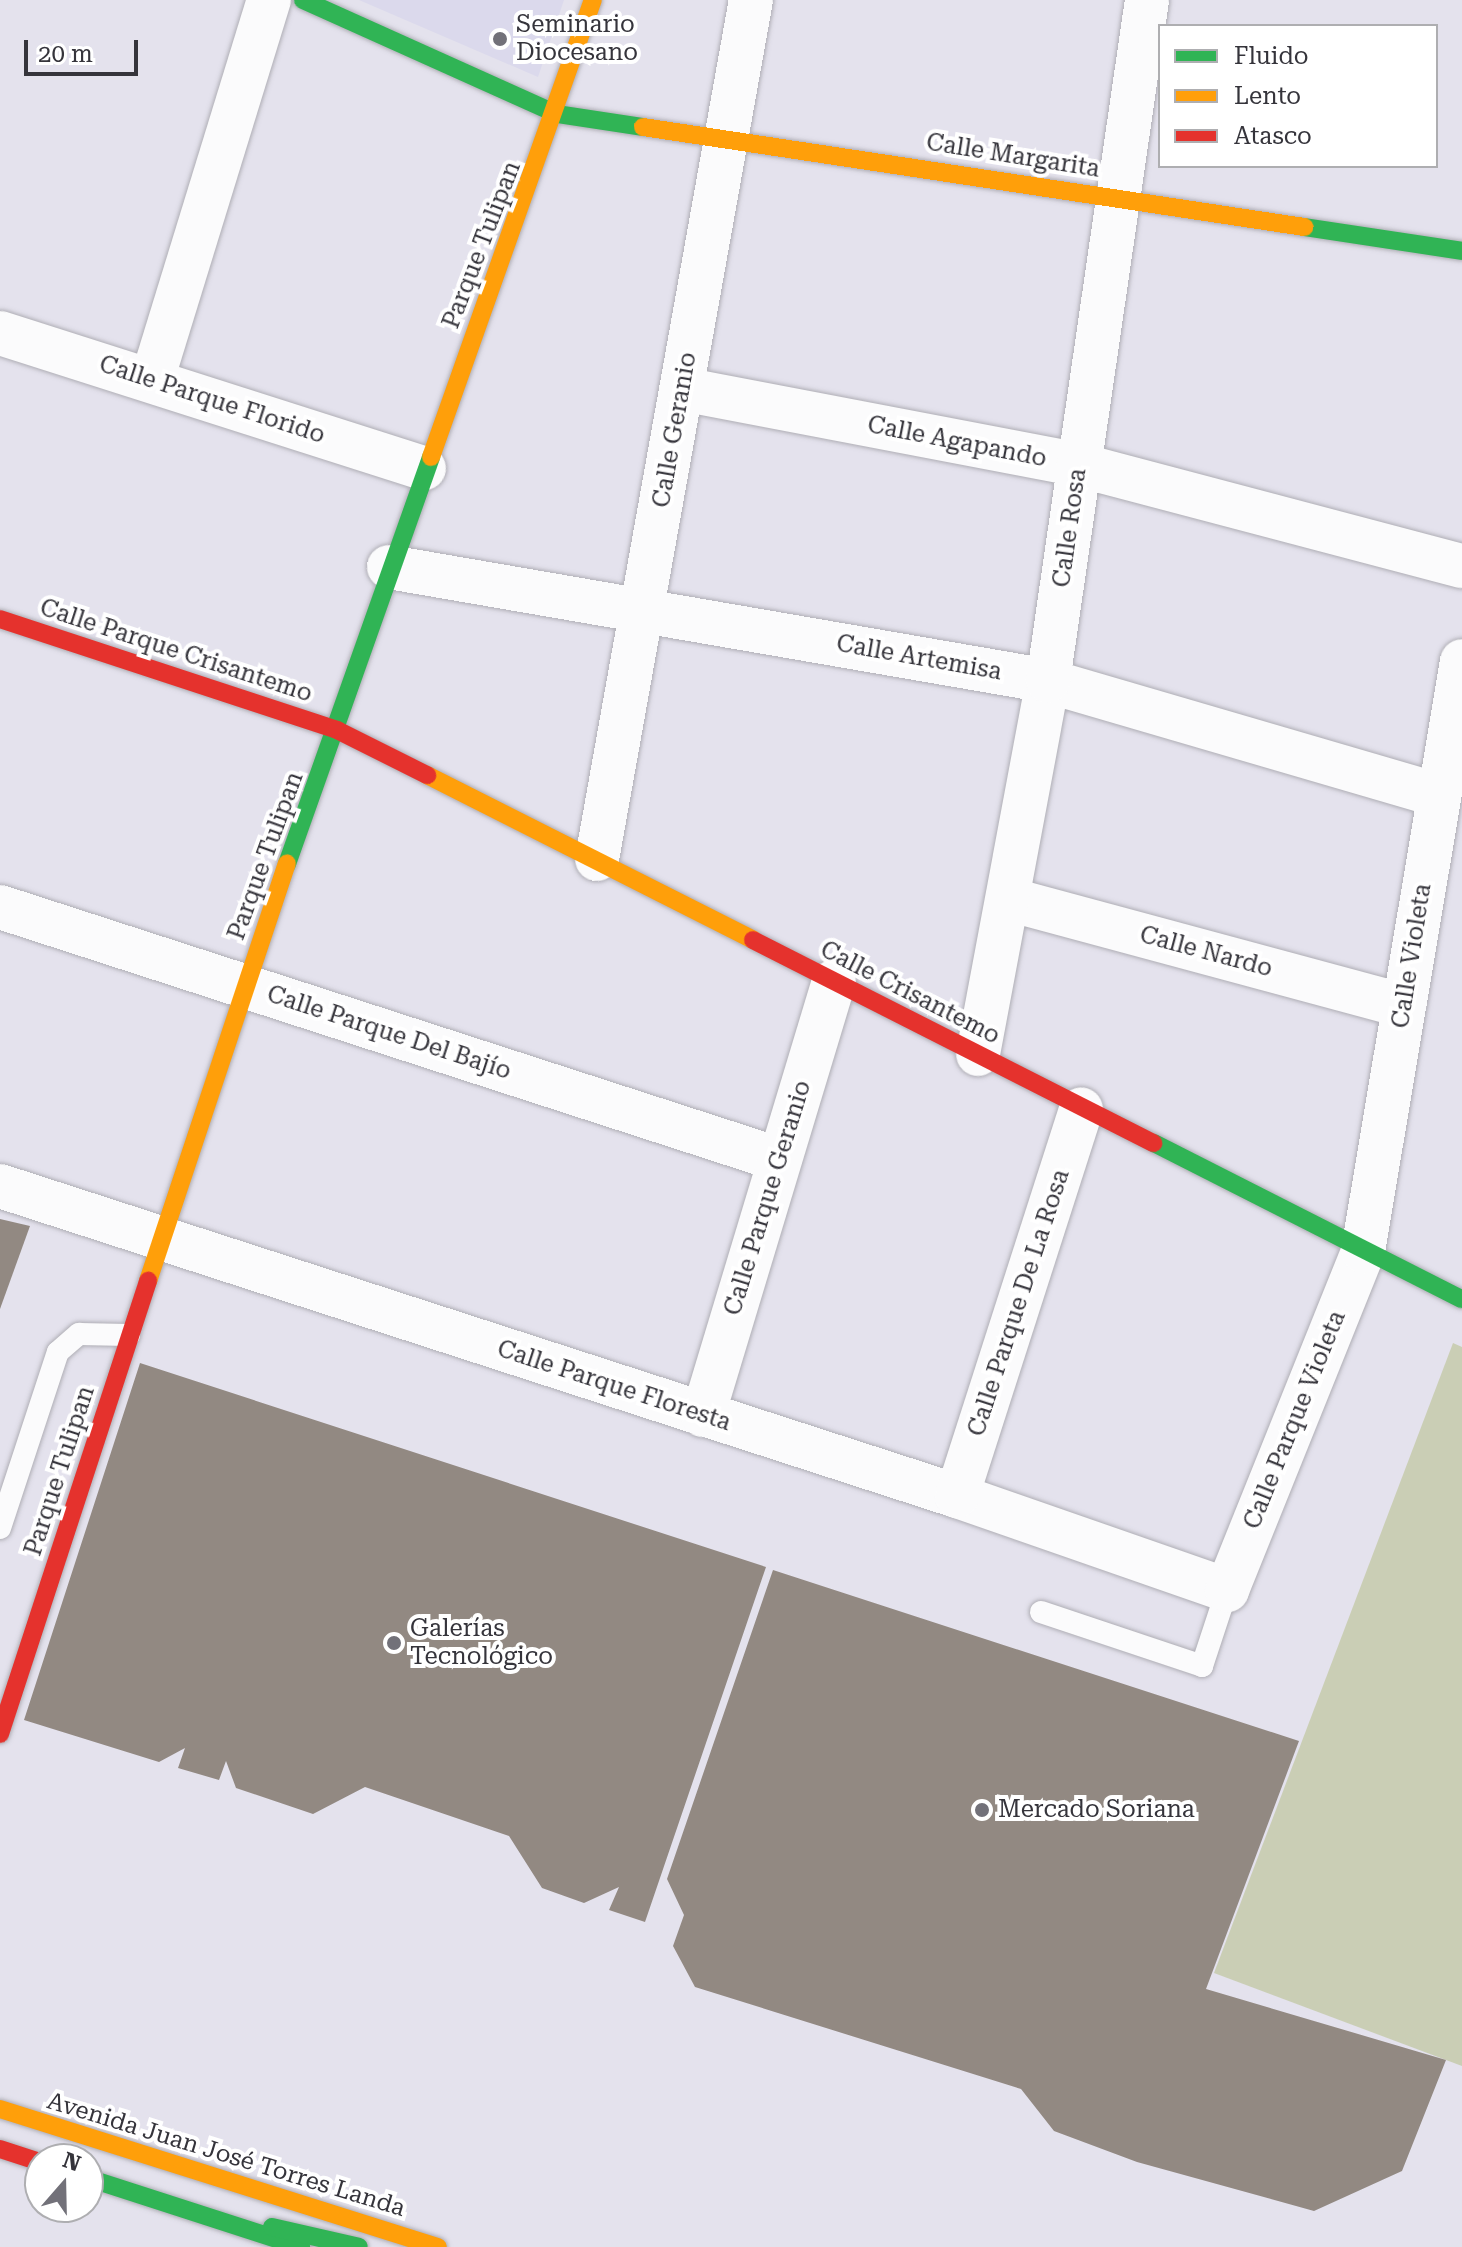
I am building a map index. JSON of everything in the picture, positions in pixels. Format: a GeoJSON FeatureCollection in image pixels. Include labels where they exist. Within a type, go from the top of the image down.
{"type":"FeatureCollection","features":[{"type":"Feature","properties":{"kind":"main road","name":"Calle Margarita"},"geometry":{"type":"LineString","coordinates":[[303,0],[557,114],[728,137],[1462,251]]}},
{"type":"Feature","properties":{"kind":"main road","name":"Parque Tulipan"},"geometry":{"type":"LineString","coordinates":[[2,1720],[244,986],[337,730],[424,468],[557,114],[593,0]]}},
{"type":"Feature","properties":{"kind":"main road","name":"Calle Parque Crisantemo"},"geometry":{"type":"LineString","coordinates":[[0,619],[337,730]]}},
{"type":"Feature","properties":{"kind":"main road","name":"Calle Crisantemo"},"geometry":{"type":"LineString","coordinates":[[337,730],[597,859],[1081,1109],[1462,1299]]}},
{"type":"Feature","properties":{"kind":"main road","name":"Avenida Juan José Torres Landa"},"geometry":{"type":"LineString","coordinates":[[0,2109],[438,2247]]}},
{"type":"Feature","properties":{"kind":"main road"},"geometry":{"type":"LineString","coordinates":[[0,2149],[24,2157]]}},
{"type":"Feature","properties":{"kind":"main road"},"geometry":{"type":"LineString","coordinates":[[104,2183],[301,2247]]}},
{"type":"Feature","properties":{"kind":"main road"},"geometry":{"type":"LineString","coordinates":[[163,2202],[359,2247]]}},
{"type":"Feature","properties":{"kind":"street"},"geometry":{"type":"LineString","coordinates":[[152,380],[269,0]]}},
{"type":"Feature","properties":{"kind":"street","name":"Calle Geranio"},"geometry":{"type":"LineString","coordinates":[[597,859],[751,0]]}},
{"type":"Feature","properties":{"kind":"street","name":"Calle Rosa"},"geometry":{"type":"LineString","coordinates":[[978,1054],[1048,681],[1115,196],[1147,0]]}},
{"type":"Feature","properties":{"kind":"street","name":"Calle Parque Florido"},"geometry":{"type":"LineString","coordinates":[[0,333],[424,468]]}},
{"type":"Feature","properties":{"kind":"street","name":"Calle Agapando"},"geometry":{"type":"LineString","coordinates":[[682,389],[1079,465],[1462,566]]}},
{"type":"Feature","properties":{"kind":"street","name":"Calle Artemisa"},"geometry":{"type":"LineString","coordinates":[[389,567],[642,608],[1048,681],[1439,795]]}},
{"type":"Feature","properties":{"kind":"street","name":"Calle Violeta"},"geometry":{"type":"LineString","coordinates":[[1363,1251],[1462,661]]}},
{"type":"Feature","properties":{"kind":"street","name":"Calle Nardo"},"geometry":{"type":"LineString","coordinates":[[1008,899],[1404,1006]]}},
{"type":"Feature","properties":{"kind":"street","name":"Calle Parque Del Bajío"},"geometry":{"type":"LineString","coordinates":[[0,907],[778,1159]]}},
{"type":"Feature","properties":{"kind":"street","name":"Calle Parque Geranio"},"geometry":{"type":"LineString","coordinates":[[703,1415],[834,981]]}},
{"type":"Feature","properties":{"kind":"street","name":"Calle Parque De La Rosa"},"geometry":{"type":"LineString","coordinates":[[957,1496],[1081,1109]]}},
{"type":"Feature","properties":{"kind":"street","name":"Calle Parque Floresta"},"geometry":{"type":"LineString","coordinates":[[0,1186],[957,1496],[1227,1590]]}},
{"type":"Feature","properties":{"kind":"street","name":"Calle Parque Violeta"},"geometry":{"type":"LineString","coordinates":[[1227,1590],[1363,1251]]}},
{"type":"Feature","properties":{"kind":"lane"},"geometry":{"type":"LineString","coordinates":[[0,1528],[58,1352],[79,1334],[129,1335]]}},
{"type":"Feature","properties":{"kind":"lane"},"geometry":{"type":"LineString","coordinates":[[1041,1612],[1202,1666],[1227,1590]]}},
{"type":"Feature","properties":{"kind":"shaded area","name":"Seminario Diocesano"},"geometry":{"type":"Polygon","coordinates":[[[359,0],[564,0],[538,77],[359,0]]]}},
{"type":"Feature","properties":{"kind":"green space"},"geometry":{"type":"Polygon","coordinates":[[[1453,1343],[1462,1347],[1462,2066],[1214,1973],[1453,1343]]]}},
{"type":"Feature","properties":{"kind":"building"},"geometry":{"type":"Polygon","coordinates":[[[0,1219],[30,1226],[0,1309],[0,1219]]]}},
{"type":"Feature","properties":{"kind":"building","name":"Galerías Tecnológico"},"geometry":{"type":"Polygon","coordinates":[[[140,1363],[766,1567],[645,1922],[609,1910],[619,1887],[584,1903],[542,1888],[509,1836],[365,1787],[313,1814],[236,1788],[226,1761],[219,1780],[178,1768],[185,1748],[159,1762],[24,1720],[140,1363]]]}},
{"type":"Feature","properties":{"kind":"building","name":"Mercado Soriana"},"geometry":{"type":"Polygon","coordinates":[[[773,1570],[1299,1741],[1206,1989],[1446,2060],[1402,2171],[1314,2211],[1137,2162],[1054,2131],[1021,2089],[695,1987],[673,1946],[684,1915],[667,1879],[773,1570]]]}},
{"type":"Feature","properties":{"kind":"traffic: fast"},"geometry":{"type":"LineString","coordinates":[[303,0],[557,114],[643,127]]}},
{"type":"Feature","properties":{"kind":"traffic: fast"},"geometry":{"type":"LineString","coordinates":[[1304,227],[1462,251]]}},
{"type":"Feature","properties":{"kind":"traffic: fast"},"geometry":{"type":"LineString","coordinates":[[287,864],[431,457]]}},
{"type":"Feature","properties":{"kind":"traffic: fast"},"geometry":{"type":"LineString","coordinates":[[1154,1143],[1462,1299]]}},
{"type":"Feature","properties":{"kind":"traffic: fast"},"geometry":{"type":"LineString","coordinates":[[104,2183],[301,2247]]}},
{"type":"Feature","properties":{"kind":"traffic: fast"},"geometry":{"type":"LineString","coordinates":[[272,2227],[359,2247]]}},
{"type":"Feature","properties":{"kind":"traffic: slow"},"geometry":{"type":"LineString","coordinates":[[431,457],[593,0]]}},
{"type":"Feature","properties":{"kind":"traffic: slow"},"geometry":{"type":"LineString","coordinates":[[643,127],[1304,227]]}},
{"type":"Feature","properties":{"kind":"traffic: slow"},"geometry":{"type":"LineString","coordinates":[[427,775],[753,940]]}},
{"type":"Feature","properties":{"kind":"traffic: slow"},"geometry":{"type":"LineString","coordinates":[[148,1281],[287,864]]}},
{"type":"Feature","properties":{"kind":"traffic: slow"},"geometry":{"type":"LineString","coordinates":[[0,2109],[438,2247]]}},
{"type":"Feature","properties":{"kind":"traffic: jam"},"geometry":{"type":"LineString","coordinates":[[0,619],[337,730],[427,775]]}},
{"type":"Feature","properties":{"kind":"traffic: jam"},"geometry":{"type":"LineString","coordinates":[[753,940],[1154,1143]]}},
{"type":"Feature","properties":{"kind":"traffic: jam"},"geometry":{"type":"LineString","coordinates":[[0,1734],[148,1281]]}},
{"type":"Feature","properties":{"kind":"traffic: jam"},"geometry":{"type":"LineString","coordinates":[[0,2149],[24,2157]]}},
{"type":"Feature","properties":{"kind":"place","name":"Seminario Diocesano"},"geometry":{"type":"Point","coordinates":[500,39]}},
{"type":"Feature","properties":{"kind":"place","name":"Galerías Tecnológico"},"geometry":{"type":"Point","coordinates":[394,1643]}},
{"type":"Feature","properties":{"kind":"place","name":"Mercado Soriana"},"geometry":{"type":"Point","coordinates":[982,1810]}}]}
